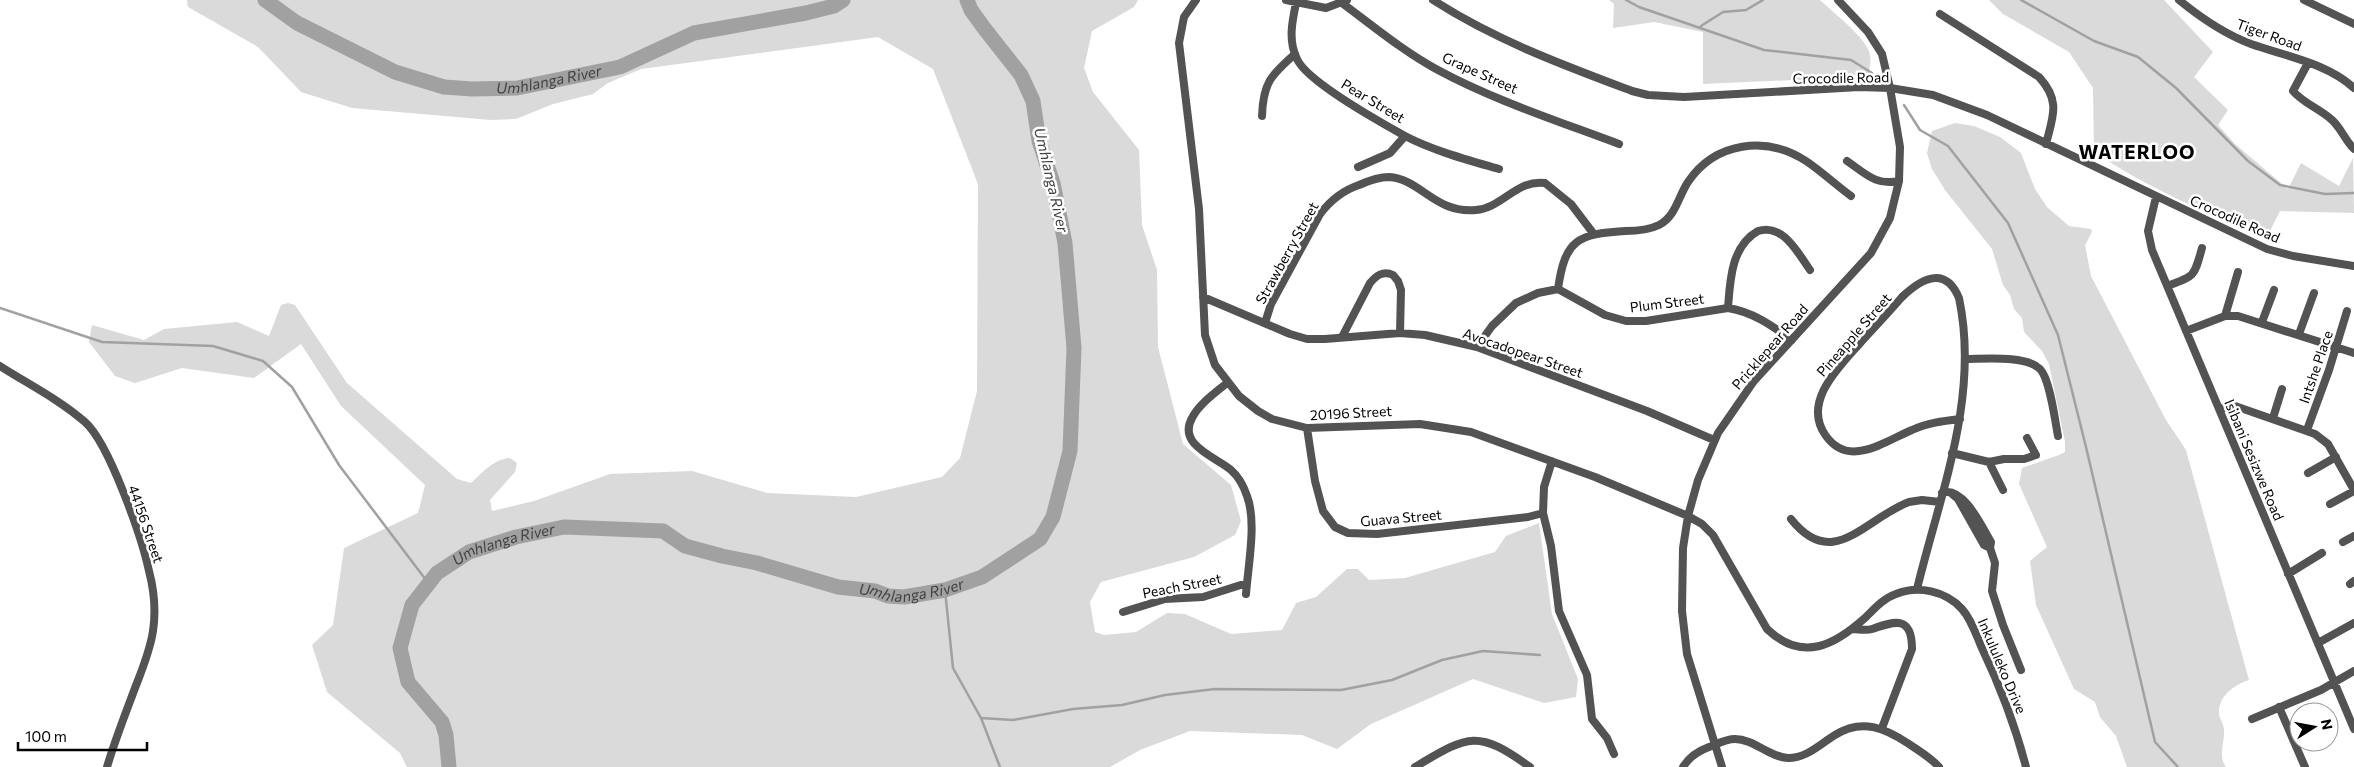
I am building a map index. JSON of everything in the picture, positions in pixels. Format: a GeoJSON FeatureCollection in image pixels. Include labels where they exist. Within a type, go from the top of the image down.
{"type":"FeatureCollection","features":[{"type":"Feature","properties":{"kind":"street","name":"20196 Street"},"geometry":{"type":"LineString","coordinates":[[1196,0],[1186,11],[1179,35],[1199,209],[1203,296],[1208,346],[1215,365],[1227,383],[1258,411],[1282,423],[1307,428],[1334,429],[1396,423],[1440,425],[1486,437],[1552,461],[1688,516]]}},
{"type":"Feature","properties":{"kind":"street"},"geometry":{"type":"LineString","coordinates":[[1286,0],[1326,8],[1345,2]]}},
{"type":"Feature","properties":{"kind":"street","name":"Crocodile Road"},"geometry":{"type":"LineString","coordinates":[[1433,0],[1470,23],[1526,50],[1632,91],[1648,95],[1684,96],[1859,87],[1890,88],[1933,95],[1957,102],[2267,249],[2293,256],[2354,266]]}},
{"type":"Feature","properties":{"kind":"street","name":"Pricklepear Road"},"geometry":{"type":"LineString","coordinates":[[1722,767],[1687,654],[1683,627],[1681,570],[1688,516],[1698,480],[1714,440],[1754,381],[1870,252],[1890,218],[1899,181],[1900,147],[1886,67],[1877,45],[1838,0]]}},
{"type":"Feature","properties":{"kind":"street","name":"Tiger Road"},"geometry":{"type":"LineString","coordinates":[[2178,0],[2228,34],[2308,63],[2333,74],[2354,88]]}},
{"type":"Feature","properties":{"kind":"street"},"geometry":{"type":"LineString","coordinates":[[2304,0],[2354,24]]}},
{"type":"Feature","properties":{"kind":"street","name":"Grape Street"},"geometry":{"type":"LineString","coordinates":[[1345,2],[1408,51],[1436,68],[1499,96],[1619,144]]}},
{"type":"Feature","properties":{"kind":"street","name":"Pear Street"},"geometry":{"type":"LineString","coordinates":[[1296,3],[1291,28],[1295,54],[1304,70],[1324,85],[1406,136],[1499,169]]}},
{"type":"Feature","properties":{"kind":"street"},"geometry":{"type":"LineString","coordinates":[[1940,14],[2039,78],[2046,85],[2052,94],[2054,107],[2046,144]]}},
{"type":"Feature","properties":{"kind":"street"},"geometry":{"type":"LineString","coordinates":[[1262,116],[1262,99],[1269,80],[1295,54]]}},
{"type":"Feature","properties":{"kind":"street"},"geometry":{"type":"LineString","coordinates":[[2308,63],[2293,91],[2297,97],[2314,106],[2332,120],[2354,149]]}},
{"type":"Feature","properties":{"kind":"street"},"geometry":{"type":"LineString","coordinates":[[1358,167],[1390,153],[1406,136]]}},
{"type":"Feature","properties":{"kind":"street"},"geometry":{"type":"LineString","coordinates":[[1478,348],[1492,326],[1516,303],[1538,293],[1558,289],[1566,254],[1578,241],[1593,233],[1650,229],[1662,223],[1671,215],[1687,183],[1698,168],[1722,151],[1736,146],[1768,146],[1787,151],[1806,160],[1850,196]]}},
{"type":"Feature","properties":{"kind":"street"},"geometry":{"type":"LineString","coordinates":[[1847,161],[1877,182],[1887,184],[1899,181]]}},
{"type":"Feature","properties":{"kind":"street","name":"Strawberry Street"},"geometry":{"type":"LineString","coordinates":[[1265,323],[1271,304],[1325,208],[1346,191],[1375,179],[1389,177],[1397,179],[1442,205],[1466,211],[1486,208],[1524,186],[1545,183],[1572,204],[1593,233]]}},
{"type":"Feature","properties":{"kind":"street","name":"Isibani Sesizwe Road"},"geometry":{"type":"LineString","coordinates":[[2156,197],[2149,220],[2149,239],[2167,286],[2354,729]]}},
{"type":"Feature","properties":{"kind":"street"},"geometry":{"type":"LineString","coordinates":[[1728,308],[1733,266],[1743,245],[1758,231],[1774,231],[1785,237],[1810,270]]}},
{"type":"Feature","properties":{"kind":"street"},"geometry":{"type":"LineString","coordinates":[[2167,286],[2191,277],[2202,248]]}},
{"type":"Feature","properties":{"kind":"street"},"geometry":{"type":"LineString","coordinates":[[2225,316],[2238,272]]}},
{"type":"Feature","properties":{"kind":"street"},"geometry":{"type":"LineString","coordinates":[[1342,337],[1370,283],[1375,277],[1384,273],[1392,275],[1400,285],[1400,333]]}},
{"type":"Feature","properties":{"kind":"street","name":"Pineapple Street"},"geometry":{"type":"LineString","coordinates":[[1918,589],[1960,419],[1965,359],[1964,322],[1956,291],[1946,281],[1935,278],[1929,279],[1914,286],[1902,297],[1838,369],[1824,389],[1819,406],[1821,427],[1829,440],[1839,448],[1853,451],[1872,448],[1923,426],[1960,419]]}},
{"type":"Feature","properties":{"kind":"street","name":"Plum Street"},"geometry":{"type":"LineString","coordinates":[[1558,289],[1605,315],[1626,321],[1646,321],[1728,308],[1758,316],[1792,340]]}},
{"type":"Feature","properties":{"kind":"street"},"geometry":{"type":"LineString","coordinates":[[2262,322],[2274,290]]}},
{"type":"Feature","properties":{"kind":"street"},"geometry":{"type":"LineString","coordinates":[[2299,334],[2314,293]]}},
{"type":"Feature","properties":{"kind":"street","name":"Avocadopear Street"},"geometry":{"type":"LineString","coordinates":[[1203,296],[1290,334],[1307,339],[1400,333],[1425,335],[1478,348],[1654,414],[1714,440]]}},
{"type":"Feature","properties":{"kind":"street","name":"Intshe Place"},"geometry":{"type":"LineString","coordinates":[[2307,430],[2347,311]]}},
{"type":"Feature","properties":{"kind":"street"},"geometry":{"type":"LineString","coordinates":[[2186,331],[2225,316],[2238,316],[2262,322],[2354,353]]}},
{"type":"Feature","properties":{"kind":"street"},"geometry":{"type":"LineString","coordinates":[[1965,359],[2028,362],[2040,370],[2048,388],[2058,436]]}},
{"type":"Feature","properties":{"kind":"street","name":"44156 Street"},"geometry":{"type":"LineString","coordinates":[[0,366],[56,401],[86,423],[95,434],[122,490],[150,571],[154,612],[149,652],[107,767]]}},
{"type":"Feature","properties":{"kind":"street"},"geometry":{"type":"LineString","coordinates":[[1227,383],[1196,413],[1189,430],[1193,442],[1198,448],[1233,472],[1247,494],[1252,514],[1246,594]]}},
{"type":"Feature","properties":{"kind":"street"},"geometry":{"type":"LineString","coordinates":[[2273,418],[2282,388]]}},
{"type":"Feature","properties":{"kind":"street"},"geometry":{"type":"LineString","coordinates":[[2219,409],[2235,406],[2307,430],[2324,440],[2336,457],[2354,490],[2330,504]]}},
{"type":"Feature","properties":{"kind":"street","name":"Guava Street"},"geometry":{"type":"LineString","coordinates":[[1307,428],[1315,481],[1323,511],[1331,523],[1348,533],[1364,535],[1390,533],[1528,517],[1543,513]]}},
{"type":"Feature","properties":{"kind":"street"},"geometry":{"type":"LineString","coordinates":[[1952,453],[1989,462],[2004,459],[2024,459],[2036,455],[2027,438]]}},
{"type":"Feature","properties":{"kind":"street"},"geometry":{"type":"LineString","coordinates":[[2308,473],[2336,457]]}},
{"type":"Feature","properties":{"kind":"street"},"geometry":{"type":"LineString","coordinates":[[1552,461],[1544,487],[1543,513],[1551,546],[1559,611],[1588,675],[1592,719],[1612,746],[1614,754]]}},
{"type":"Feature","properties":{"kind":"street"},"geometry":{"type":"LineString","coordinates":[[1989,462],[2004,490]]}},
{"type":"Feature","properties":{"kind":"street"},"geometry":{"type":"LineString","coordinates":[[1942,493],[1955,492],[1968,504],[1991,542],[1990,548],[1996,563],[1992,591],[2002,625],[2021,670]]}},
{"type":"Feature","properties":{"kind":"street"},"geometry":{"type":"LineString","coordinates":[[1791,519],[1814,540],[1829,543],[1843,539],[1909,502],[1922,500],[1940,502]]}},
{"type":"Feature","properties":{"kind":"street","name":"Inkululeko Drive"},"geometry":{"type":"LineString","coordinates":[[1688,516],[1702,524],[1713,535],[1762,622],[1779,638],[1801,647],[1816,647],[1834,642],[1889,597],[1900,592],[1918,589],[1947,597],[1956,603],[1967,616],[2002,692],[2026,767]]}},
{"type":"Feature","properties":{"kind":"street"},"geometry":{"type":"LineString","coordinates":[[2343,542],[2354,536]]}},
{"type":"Feature","properties":{"kind":"street"},"geometry":{"type":"LineString","coordinates":[[2288,574],[2322,553]]}},
{"type":"Feature","properties":{"kind":"street","name":"Peach Street"},"geometry":{"type":"LineString","coordinates":[[1123,612],[1165,599],[1202,597],[1247,583]]}},
{"type":"Feature","properties":{"kind":"street"},"geometry":{"type":"LineString","coordinates":[[1852,629],[1870,630],[1881,624],[1893,622],[1905,626],[1911,636],[1912,649],[1882,728]]}},
{"type":"Feature","properties":{"kind":"street"},"geometry":{"type":"LineString","coordinates":[[2318,643],[2354,623]]}},
{"type":"Feature","properties":{"kind":"street"},"geometry":{"type":"LineString","coordinates":[[2252,719],[2321,690],[2354,671]]}},
{"type":"Feature","properties":{"kind":"street"},"geometry":{"type":"LineString","coordinates":[[2280,708],[2305,767]]}},
{"type":"Feature","properties":{"kind":"street"},"geometry":{"type":"LineString","coordinates":[[1683,767],[1695,754],[1714,745],[1735,739],[1777,756],[1794,757],[1808,753],[1850,728],[1867,725],[1882,728],[1923,753],[1939,767]]}},
{"type":"Feature","properties":{"kind":"street"},"geometry":{"type":"LineString","coordinates":[[1415,767],[1452,745],[1477,739],[1499,746],[1530,767]]}},
{"type":"Feature","properties":{"kind":"shaded area"},"geometry":{"type":"Polygon","coordinates":[[[187,0],[1138,0],[1134,7],[1092,31],[1084,68],[1093,92],[1139,150],[1142,225],[1157,270],[1158,347],[1183,444],[1231,485],[1241,521],[1235,535],[1194,557],[1101,582],[1090,602],[1095,632],[1104,635],[1136,632],[1167,613],[1185,614],[1231,634],[1282,630],[1296,603],[1316,597],[1347,569],[1358,569],[1369,580],[1405,578],[1495,552],[1506,536],[1539,523],[1552,614],[1578,679],[1576,697],[1544,703],[1473,679],[1371,724],[1337,749],[1302,735],[1190,731],[1140,750],[1110,767],[407,767],[400,753],[327,692],[312,645],[333,625],[344,548],[418,513],[425,485],[341,406],[301,344],[254,378],[182,368],[135,383],[115,376],[89,342],[92,325],[144,340],[164,329],[237,322],[269,336],[281,305],[288,303],[295,305],[347,383],[457,479],[471,483],[499,461],[510,458],[517,463],[515,472],[490,500],[492,511],[534,501],[610,474],[692,471],[767,493],[856,497],[942,477],[960,458],[977,391],[978,184],[933,69],[878,37],[641,69],[608,83],[593,94],[553,104],[516,119],[491,120],[352,108],[301,92],[258,47],[188,7],[187,0]]]}},
{"type":"Feature","properties":{"kind":"shaded area"},"geometry":{"type":"Polygon","coordinates":[[[1609,0],[1820,0],[1853,30],[1864,43],[1870,55],[1869,73],[1860,77],[1703,84],[1703,32],[1654,22],[1613,28],[1614,4],[1609,0]]]}},
{"type":"Feature","properties":{"kind":"shaded area"},"geometry":{"type":"Polygon","coordinates":[[[1989,0],[2164,0],[2213,52],[2194,77],[2228,110],[2218,125],[2235,144],[2288,189],[2301,163],[2339,186],[2353,158],[2354,213],[2280,211],[2266,239],[2178,199],[2114,165],[2094,152],[2093,88],[2069,52],[2003,14],[1989,0]]]}},
{"type":"Feature","properties":{"kind":"shaded area"},"geometry":{"type":"Polygon","coordinates":[[[1955,123],[1974,126],[2000,137],[2021,153],[2035,189],[2047,207],[2069,226],[2091,229],[2092,232],[2085,245],[2091,276],[2166,420],[2186,450],[2249,680],[2228,692],[2219,708],[2224,730],[2222,759],[2226,767],[2127,767],[2116,736],[2100,717],[2095,702],[2074,689],[2036,605],[2030,561],[2047,547],[2019,484],[2022,468],[2065,452],[2065,442],[2049,364],[2042,351],[2024,332],[2022,318],[2014,309],[2010,295],[2003,285],[1992,249],[1945,190],[1932,169],[1927,153],[1932,131],[1955,123]]]}},
{"type":"Feature","properties":{"kind":"waterway","name":"Umhlanga River"},"geometry":{"type":"LineString","coordinates":[[265,0],[297,23],[395,72],[444,87],[472,89],[517,88],[620,67],[694,33],[806,13],[834,6],[843,0]]}},
{"type":"Feature","properties":{"kind":"waterway","name":"Umhlanga River"},"geometry":{"type":"LineString","coordinates":[[449,767],[446,735],[442,722],[408,682],[400,648],[412,605],[437,573],[469,552],[516,537],[564,527],[663,531],[685,546],[757,563],[838,587],[875,591],[888,596],[904,597],[945,590],[982,577],[1040,539],[1053,517],[1070,451],[1074,348],[1065,243],[1053,183],[1039,141],[1033,101],[1021,75],[971,10],[967,0]]}},
{"type":"Feature","properties":{"kind":"waterway"},"geometry":{"type":"LineString","coordinates":[[1626,0],[1639,7],[1764,50],[1851,60],[1872,73]]}},
{"type":"Feature","properties":{"kind":"waterway"},"geometry":{"type":"LineString","coordinates":[[1701,26],[1723,12],[1746,10],[1763,0]]}},
{"type":"Feature","properties":{"kind":"waterway"},"geometry":{"type":"LineString","coordinates":[[2021,0],[2094,41],[2138,57],[2176,88],[2248,161],[2280,185],[2325,194],[2354,193]]}},
{"type":"Feature","properties":{"kind":"waterway"},"geometry":{"type":"LineString","coordinates":[[1904,105],[1920,130],[1948,146],[2008,223],[2058,335],[2155,742],[2178,767]]}},
{"type":"Feature","properties":{"kind":"waterway"},"geometry":{"type":"LineString","coordinates":[[0,308],[102,342],[213,346],[263,361],[292,387],[339,465],[429,584]]}},
{"type":"Feature","properties":{"kind":"waterway"},"geometry":{"type":"LineString","coordinates":[[945,590],[953,668],[981,718],[1000,767]]}},
{"type":"Feature","properties":{"kind":"waterway"},"geometry":{"type":"LineString","coordinates":[[981,718],[1013,720],[1073,709],[1122,705],[1165,695],[1215,689],[1341,690],[1392,680],[1442,660],[1483,651],[1540,655]]}},
{"type":"Feature","properties":{"kind":"district","name":"WATERLOO"},"geometry":{"type":"Point","coordinates":[2137,152]}}]}
